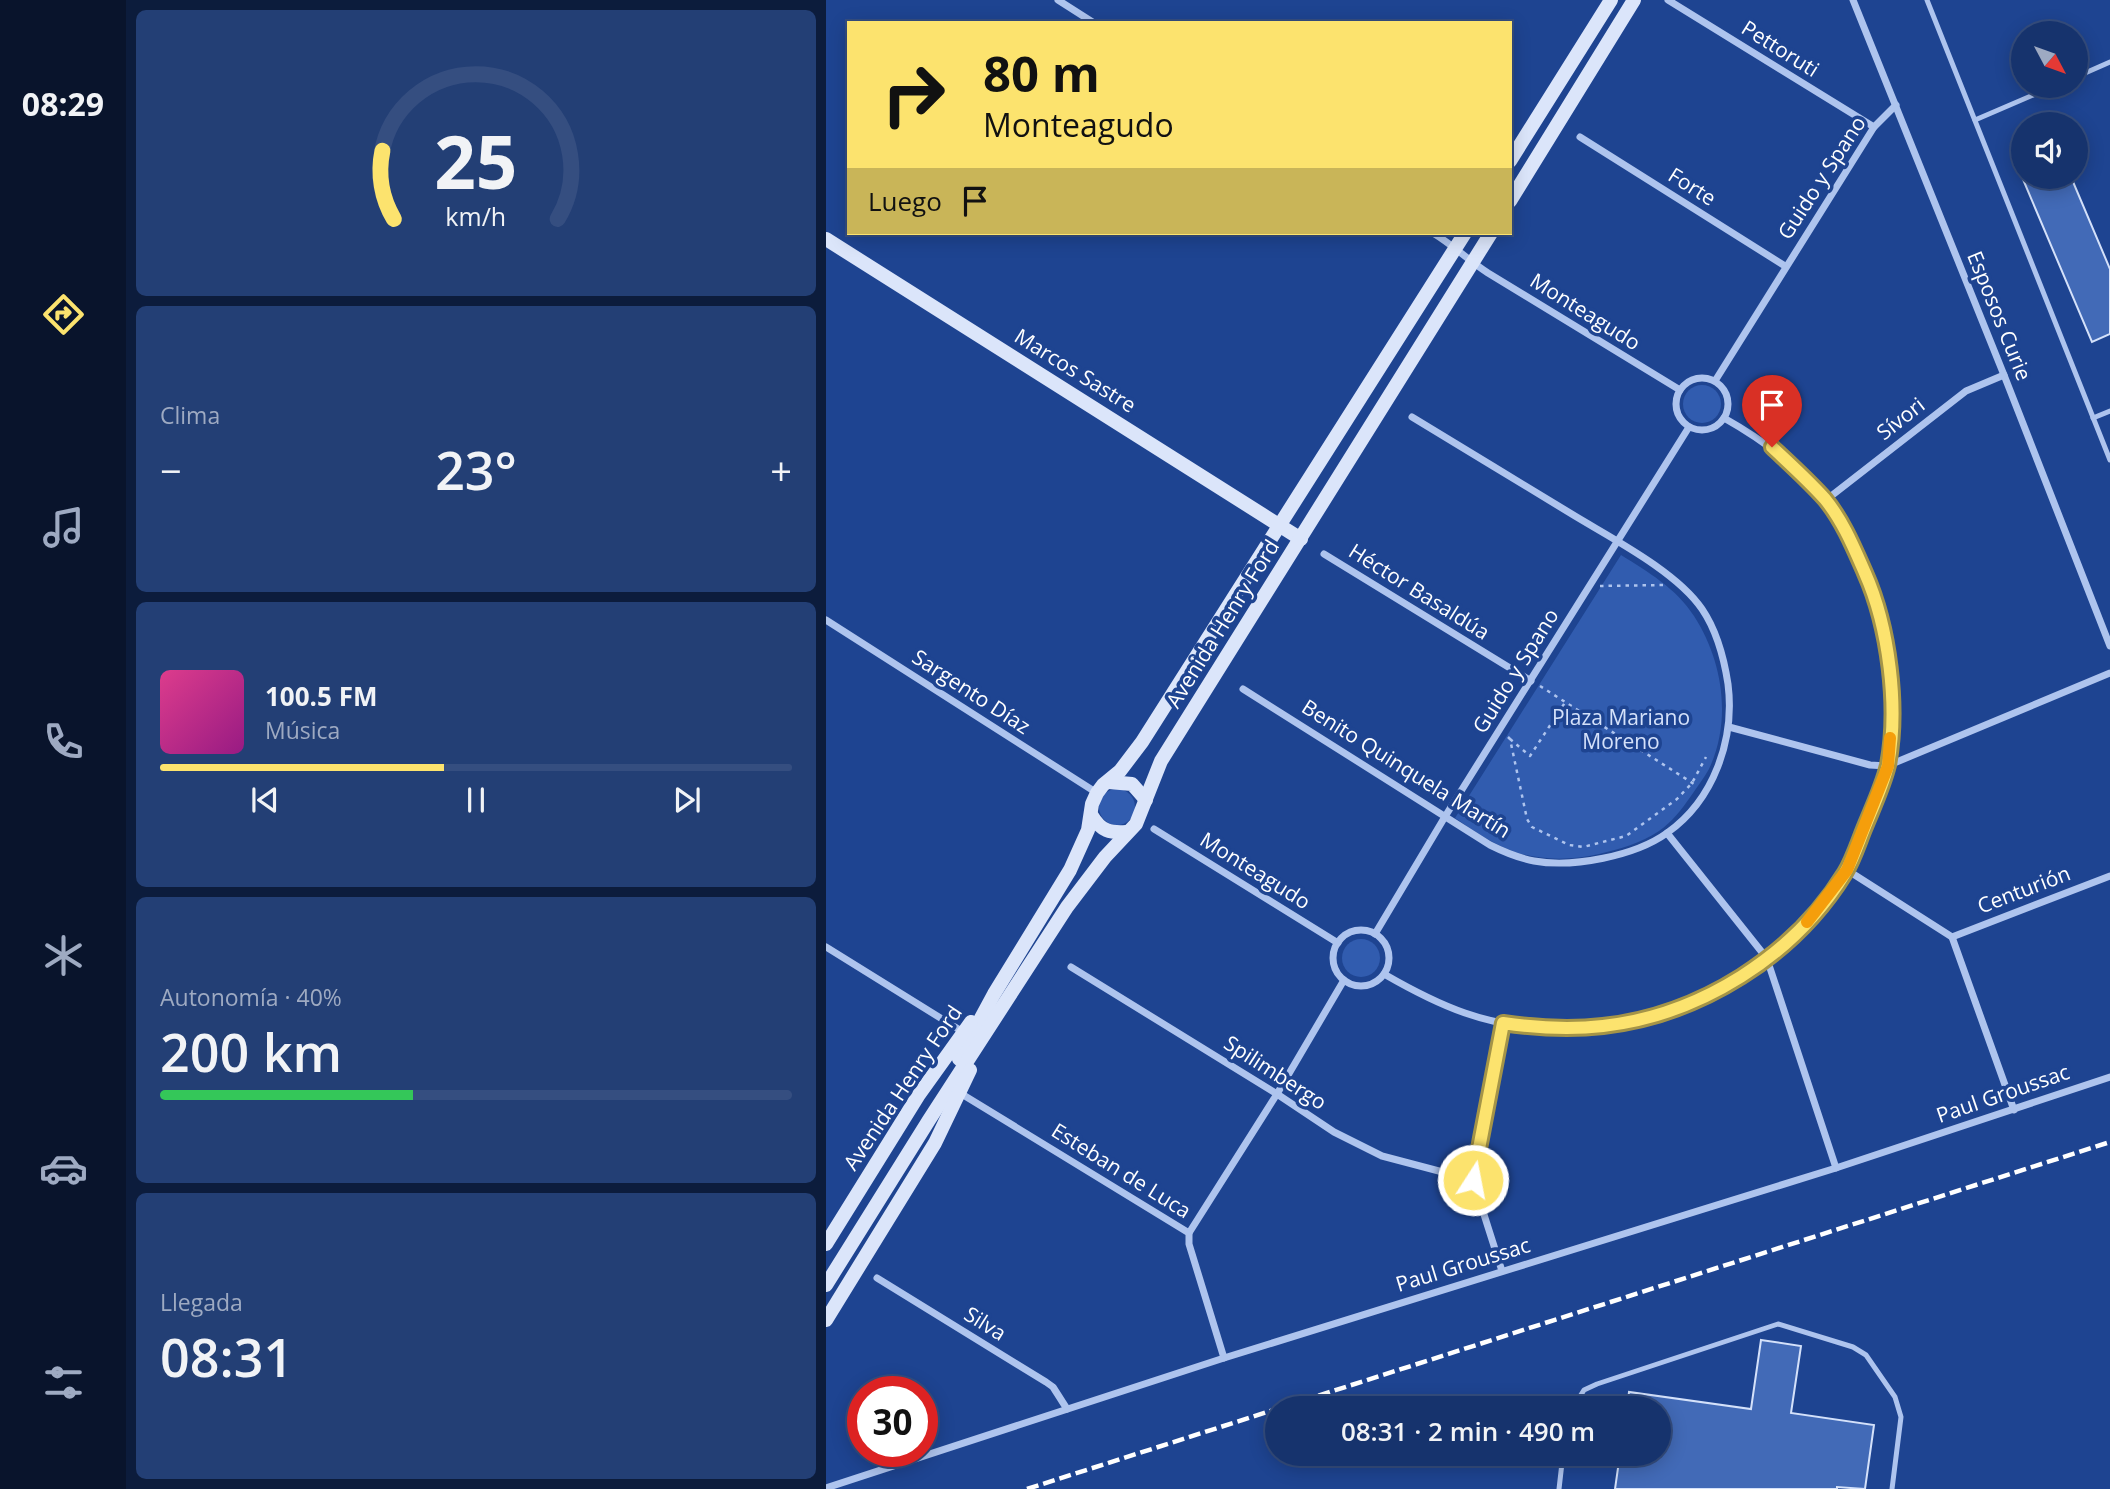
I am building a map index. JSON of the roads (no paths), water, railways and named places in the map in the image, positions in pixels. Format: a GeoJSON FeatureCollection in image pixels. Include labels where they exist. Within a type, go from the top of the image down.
{"type":"FeatureCollection","features":[{"type":"Feature","properties":{"kind":"main road"},"geometry":{"type":"LineString","coordinates":[[1512,158],[1611,0]]}},
{"type":"Feature","properties":{"kind":"main road"},"geometry":{"type":"LineString","coordinates":[[1512,198],[1634,0]]}},
{"type":"Feature","properties":{"kind":"main road","name":"Avenida Henry Ford"},"geometry":{"type":"LineString","coordinates":[[929,1120],[994,994],[1056,896],[1074,861],[1092,816],[1092,804],[1097,793],[1110,782],[1142,742],[1464,235]]}},
{"type":"Feature","properties":{"kind":"main road","name":"Avenida Henry Ford"},"geometry":{"type":"LineString","coordinates":[[826,1285],[1067,906],[1126,832],[1136,824],[1161,761],[1490,235]]}},
{"type":"Feature","properties":{"kind":"main road","name":"Marcos Sastre"},"geometry":{"type":"LineString","coordinates":[[826,239],[1301,539]]}},
{"type":"Feature","properties":{"kind":"main road"},"geometry":{"type":"LineString","coordinates":[[1110,782],[1132,784],[1146,800]]}},
{"type":"Feature","properties":{"kind":"main road"},"geometry":{"type":"LineString","coordinates":[[1092,816],[1099,827],[1111,833],[1126,832]]}},
{"type":"Feature","properties":{"kind":"main road","name":"Avenida Henry Ford"},"geometry":{"type":"LineString","coordinates":[[826,1244],[918,1096],[963,1032],[994,994]]}},
{"type":"Feature","properties":{"kind":"main road","name":"Avenida Henry Ford"},"geometry":{"type":"LineString","coordinates":[[826,1320],[911,1183],[960,1093],[986,1033]]}},
{"type":"Feature","properties":{"kind":"street"},"geometry":{"type":"LineString","coordinates":[[1058,0],[1091,21]]}},
{"type":"Feature","properties":{"kind":"street","name":"Pettoruti"},"geometry":{"type":"LineString","coordinates":[[1668,0],[1874,127]]}},
{"type":"Feature","properties":{"kind":"street","name":"Esposos Curie"},"geometry":{"type":"LineString","coordinates":[[1853,0],[2110,646]]}},
{"type":"Feature","properties":{"kind":"street","name":"Guido y Spano"},"geometry":{"type":"LineString","coordinates":[[1715,381],[1874,127],[1896,105]]}},
{"type":"Feature","properties":{"kind":"street","name":"Forte"},"geometry":{"type":"LineString","coordinates":[[1580,136],[1785,266]]}},
{"type":"Feature","properties":{"kind":"street","name":"Monteagudo"},"geometry":{"type":"LineString","coordinates":[[1436,235],[1456,247],[1472,262],[1680,390]]}},
{"type":"Feature","properties":{"kind":"street","name":"Sívori"},"geometry":{"type":"LineString","coordinates":[[1826,500],[1966,391],[2004,375]]}},
{"type":"Feature","properties":{"kind":"street"},"geometry":{"type":"LineString","coordinates":[[1700,378],[1715,381],[1722,387],[1728,402],[1724,418],[1719,424],[1705,430],[1689,427],[1676,411],[1680,390],[1692,380],[1700,378]]}},
{"type":"Feature","properties":{"kind":"street","name":"Benito Quinquela Martín"},"geometry":{"type":"LineString","coordinates":[[1243,689],[1490,845],[1535,861],[1567,862],[1600,858],[1631,849],[1667,833],[1706,792],[1716,771],[1729,727],[1727,680],[1718,640],[1702,610],[1678,584],[1618,541],[1412,417]]}},
{"type":"Feature","properties":{"kind":"street"},"geometry":{"type":"LineString","coordinates":[[1384,974],[1441,1004],[1466,1014],[1503,1023],[1547,1029],[1585,1028],[1644,1018],[1694,1002],[1720,989],[1766,959],[1803,926],[1847,870],[1888,766],[1891,700],[1883,623],[1870,583],[1854,548],[1826,500],[1772,447],[1724,418]]}},
{"type":"Feature","properties":{"kind":"street","name":"Guido y Spano"},"geometry":{"type":"LineString","coordinates":[[1375,934],[1446,815],[1689,427]]}},
{"type":"Feature","properties":{"kind":"street","name":"Héctor Basaldúa"},"geometry":{"type":"LineString","coordinates":[[1324,554],[1531,681]]}},
{"type":"Feature","properties":{"kind":"street","name":"Sargento Díaz"},"geometry":{"type":"LineString","coordinates":[[826,620],[1097,793]]}},
{"type":"Feature","properties":{"kind":"street"},"geometry":{"type":"LineString","coordinates":[[1729,727],[1877,767],[1888,766],[2110,673]]}},
{"type":"Feature","properties":{"kind":"street","name":"Monteagudo"},"geometry":{"type":"LineString","coordinates":[[1154,829],[1338,943]]}},
{"type":"Feature","properties":{"kind":"street"},"geometry":{"type":"LineString","coordinates":[[1667,833],[1766,959],[1836,1168]]}},
{"type":"Feature","properties":{"kind":"street"},"geometry":{"type":"LineString","coordinates":[[1847,870],[1952,937],[2014,1110]]}},
{"type":"Feature","properties":{"kind":"street","name":"Centurión"},"geometry":{"type":"LineString","coordinates":[[1952,937],[2110,876]]}},
{"type":"Feature","properties":{"kind":"street"},"geometry":{"type":"LineString","coordinates":[[1357,931],[1375,934],[1382,940],[1389,956],[1384,974],[1370,985],[1352,985],[1344,981],[1334,965],[1333,955],[1338,943],[1348,933],[1357,931]]}},
{"type":"Feature","properties":{"kind":"street"},"geometry":{"type":"LineString","coordinates":[[826,947],[963,1032]]}},
{"type":"Feature","properties":{"kind":"street","name":"Spilimbergo"},"geometry":{"type":"LineString","coordinates":[[1071,967],[1334,1132],[1382,1156],[1473,1180]]}},
{"type":"Feature","properties":{"kind":"street"},"geometry":{"type":"LineString","coordinates":[[1189,1233],[1277,1094],[1344,981]]}},
{"type":"Feature","properties":{"kind":"street"},"geometry":{"type":"LineString","coordinates":[[1502,1271],[1473,1180],[1503,1023]]}},
{"type":"Feature","properties":{"kind":"street","name":"Paul Groussac"},"geometry":{"type":"LineString","coordinates":[[826,1488],[1224,1358],[1836,1168],[2110,1077]]}},
{"type":"Feature","properties":{"kind":"street","name":"Esteban de Luca"},"geometry":{"type":"LineString","coordinates":[[960,1093],[1189,1233],[1189,1244],[1224,1358]]}},
{"type":"Feature","properties":{"kind":"street","name":"Silva"},"geometry":{"type":"LineString","coordinates":[[877,1278],[1053,1387],[1067,1409]]}},
{"type":"Feature","properties":{"kind":"lane"},"geometry":{"type":"LineString","coordinates":[[1927,0],[2110,460]]}},
{"type":"Feature","properties":{"kind":"lane"},"geometry":{"type":"LineString","coordinates":[[2088,72],[2110,62]]}},
{"type":"Feature","properties":{"kind":"lane"},"geometry":{"type":"LineString","coordinates":[[1975,120],[2026,98]]}},
{"type":"Feature","properties":{"kind":"lane"},"geometry":{"type":"LineString","coordinates":[[2093,418],[2110,411]]}},
{"type":"Feature","properties":{"kind":"lane"},"geometry":{"type":"LineString","coordinates":[[1580,1396],[1584,1390],[1597,1384],[1778,1324],[1853,1347],[1866,1355],[1895,1397],[1901,1417],[1892,1489]]}},
{"type":"Feature","properties":{"kind":"lane"},"geometry":{"type":"LineString","coordinates":[[1559,1489],[1562,1466]]}},
{"type":"Feature","properties":{"kind":"railway"},"geometry":{"type":"LineString","coordinates":[[1027,1489],[2110,1142]]}},
{"type":"Feature","properties":{"kind":"park label","name":"Plaza Mariano Moreno"},"geometry":{"type":"Point","coordinates":[1621,730]}}]}
